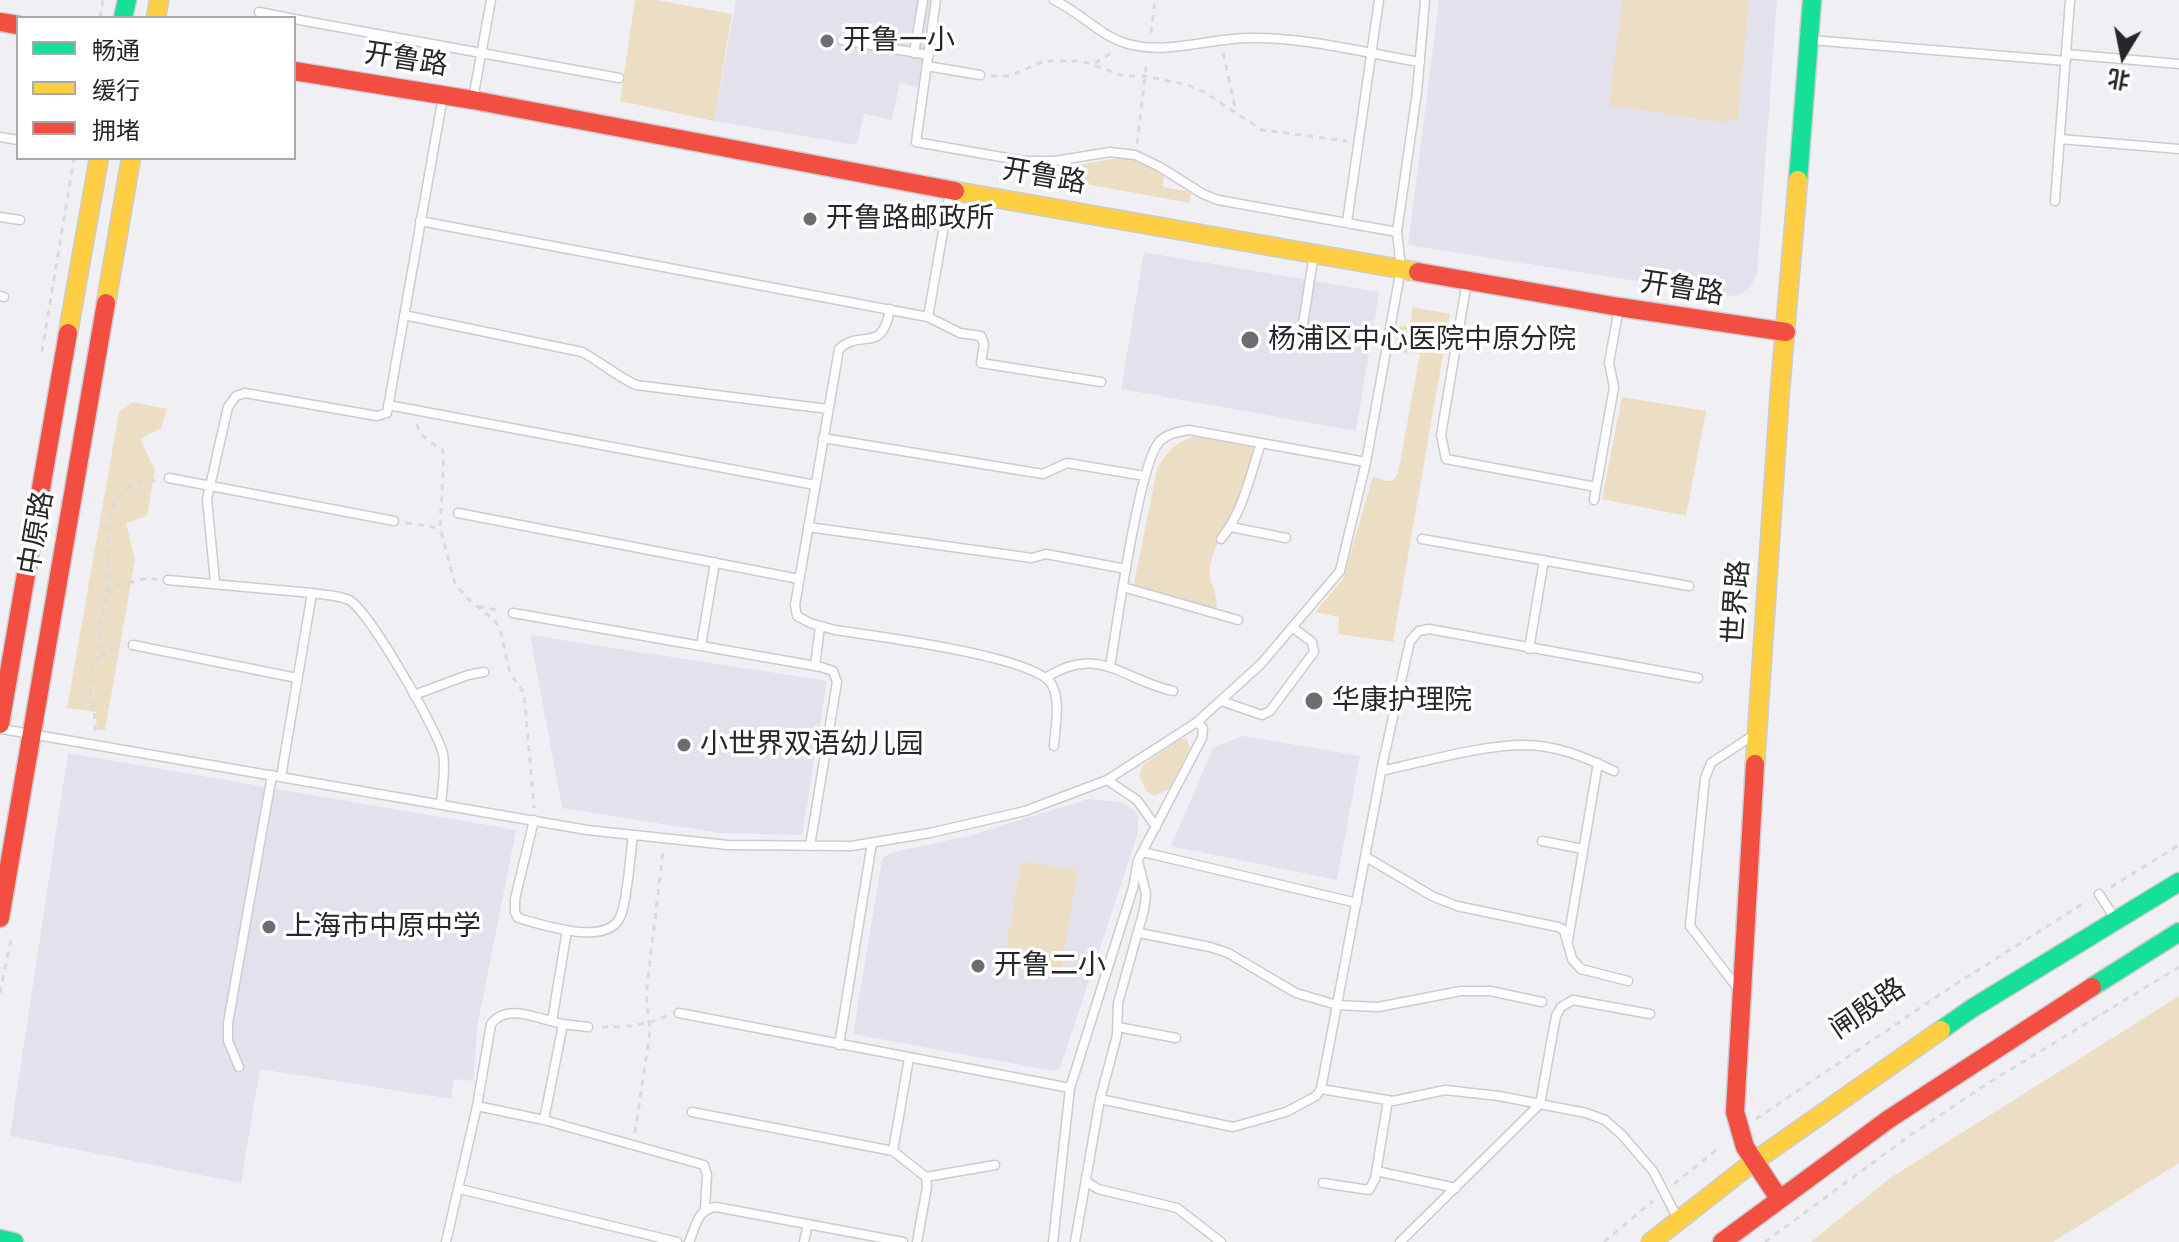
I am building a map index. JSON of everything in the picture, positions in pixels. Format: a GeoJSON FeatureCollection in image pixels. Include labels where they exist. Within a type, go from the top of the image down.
{"type":"FeatureCollection","features":[{"type":"Feature","properties":{"kind":"street","name":"世界路"},"geometry":{"type":"LineString","coordinates":[[1778,1197],[1752,1163],[1738,1132],[1735,1112],[1756,734],[1812,0]]}},
{"type":"Feature","properties":{"kind":"street","name":"开鲁路"},"geometry":{"type":"LineString","coordinates":[[296,71],[443,94],[950,190],[1619,307],[1786,332]]}},
{"type":"Feature","properties":{"kind":"street","name":"中原路"},"geometry":{"type":"LineString","coordinates":[[0,727],[99,160]]}},
{"type":"Feature","properties":{"kind":"street","name":"中原路"},"geometry":{"type":"LineString","coordinates":[[0,918],[131,160]]}},
{"type":"Feature","properties":{"kind":"street","name":"闸殷路"},"geometry":{"type":"LineString","coordinates":[[1651,1242],[1752,1163],[1971,1009],[2179,882]]}},
{"type":"Feature","properties":{"kind":"street"},"geometry":{"type":"LineString","coordinates":[[1722,1242],[1778,1197],[1943,1080],[2179,932]]}},
{"type":"Feature","properties":{"kind":"street"},"geometry":{"type":"LineString","coordinates":[[0,1239],[14,1242]]}},
{"type":"Feature","properties":{"kind":"lane"},"geometry":{"type":"LineString","coordinates":[[473,100],[491,0]]}},
{"type":"Feature","properties":{"kind":"lane"},"geometry":{"type":"LineString","coordinates":[[914,53],[923,0]]}},
{"type":"Feature","properties":{"kind":"lane"},"geometry":{"type":"LineString","coordinates":[[936,0],[916,142],[1024,161],[1055,161],[1110,152],[1135,155],[1218,200],[1397,232]]}},
{"type":"Feature","properties":{"kind":"lane"},"geometry":{"type":"LineString","coordinates":[[1054,0],[1126,43],[1149,47],[1192,47],[1248,38],[1285,40],[1420,62]]}},
{"type":"Feature","properties":{"kind":"lane"},"geometry":{"type":"LineString","coordinates":[[1347,222],[1379,0]]}},
{"type":"Feature","properties":{"kind":"lane"},"geometry":{"type":"LineString","coordinates":[[0,727],[534,820],[728,845],[851,846],[872,843],[1025,811],[1107,780],[1197,722],[1221,701],[1261,664],[1340,571],[1366,462],[1401,268],[1397,232],[1420,62],[1425,0]]}},
{"type":"Feature","properties":{"kind":"lane"},"geometry":{"type":"LineString","coordinates":[[2055,201],[2070,0]]}},
{"type":"Feature","properties":{"kind":"lane"},"geometry":{"type":"LineString","coordinates":[[259,12],[281,16]]}},
{"type":"Feature","properties":{"kind":"lane"},"geometry":{"type":"LineString","coordinates":[[296,19],[619,78]]}},
{"type":"Feature","properties":{"kind":"lane"},"geometry":{"type":"LineString","coordinates":[[842,40],[929,55]]}},
{"type":"Feature","properties":{"kind":"lane"},"geometry":{"type":"LineString","coordinates":[[1809,40],[2179,64]]}},
{"type":"Feature","properties":{"kind":"lane"},"geometry":{"type":"LineString","coordinates":[[927,66],[980,75]]}},
{"type":"Feature","properties":{"kind":"lane"},"geometry":{"type":"LineString","coordinates":[[215,582],[207,499],[222,423],[236,396],[245,393],[377,416],[387,413],[443,94]]}},
{"type":"Feature","properties":{"kind":"lane"},"geometry":{"type":"LineString","coordinates":[[2060,139],[2179,149]]}},
{"type":"Feature","properties":{"kind":"lane"},"geometry":{"type":"LineString","coordinates":[[928,317],[950,190]]}},
{"type":"Feature","properties":{"kind":"lane"},"geometry":{"type":"LineString","coordinates":[[0,217],[20,220]]}},
{"type":"Feature","properties":{"kind":"lane"},"geometry":{"type":"LineString","coordinates":[[420,221],[928,317],[960,333],[981,336],[984,344],[981,363],[1101,382]]}},
{"type":"Feature","properties":{"kind":"lane"},"geometry":{"type":"LineString","coordinates":[[1302,330],[1314,253]]}},
{"type":"Feature","properties":{"kind":"lane"},"geometry":{"type":"LineString","coordinates":[[1467,280],[1441,435],[1446,459],[1596,487]]}},
{"type":"Feature","properties":{"kind":"lane"},"geometry":{"type":"LineString","coordinates":[[1594,500],[1614,387],[1609,363],[1619,307]]}},
{"type":"Feature","properties":{"kind":"lane"},"geometry":{"type":"LineString","coordinates":[[890,309],[887,327],[880,335],[846,343],[839,349],[799,579],[795,605],[797,616],[820,626],[993,658],[1047,677],[1057,701],[1054,746]]}},
{"type":"Feature","properties":{"kind":"lane"},"geometry":{"type":"LineString","coordinates":[[404,315],[582,352],[614,375],[636,385],[828,409]]}},
{"type":"Feature","properties":{"kind":"lane"},"geometry":{"type":"LineString","coordinates":[[388,405],[815,485]]}},
{"type":"Feature","properties":{"kind":"lane"},"geometry":{"type":"LineString","coordinates":[[1110,666],[1145,476],[1160,441],[1174,433],[1189,430],[1366,462]]}},
{"type":"Feature","properties":{"kind":"lane"},"geometry":{"type":"LineString","coordinates":[[823,438],[1043,474],[1067,463],[1145,476]]}},
{"type":"Feature","properties":{"kind":"lane"},"geometry":{"type":"LineString","coordinates":[[1221,539],[1231,527],[1240,506],[1261,443]]}},
{"type":"Feature","properties":{"kind":"lane"},"geometry":{"type":"LineString","coordinates":[[169,478],[394,521]]}},
{"type":"Feature","properties":{"kind":"lane"},"geometry":{"type":"LineString","coordinates":[[458,513],[799,579]]}},
{"type":"Feature","properties":{"kind":"lane"},"geometry":{"type":"LineString","coordinates":[[808,527],[1032,558],[1046,554],[1126,569]]}},
{"type":"Feature","properties":{"kind":"lane"},"geometry":{"type":"LineString","coordinates":[[1231,527],[1286,538]]}},
{"type":"Feature","properties":{"kind":"lane"},"geometry":{"type":"LineString","coordinates":[[1422,539],[1689,586]]}},
{"type":"Feature","properties":{"kind":"lane"},"geometry":{"type":"LineString","coordinates":[[1529,649],[1544,560]]}},
{"type":"Feature","properties":{"kind":"lane"},"geometry":{"type":"LineString","coordinates":[[701,646],[715,562]]}},
{"type":"Feature","properties":{"kind":"lane"},"geometry":{"type":"LineString","coordinates":[[168,580],[215,582],[350,600],[364,613],[432,726],[444,756],[441,804]]}},
{"type":"Feature","properties":{"kind":"lane"},"geometry":{"type":"LineString","coordinates":[[1123,587],[1238,620]]}},
{"type":"Feature","properties":{"kind":"lane"},"geometry":{"type":"LineString","coordinates":[[239,1067],[228,1041],[228,1023],[312,593]]}},
{"type":"Feature","properties":{"kind":"lane"},"geometry":{"type":"LineString","coordinates":[[513,613],[833,671],[837,682],[810,846]]}},
{"type":"Feature","properties":{"kind":"lane"},"geometry":{"type":"LineString","coordinates":[[815,666],[820,626]]}},
{"type":"Feature","properties":{"kind":"lane"},"geometry":{"type":"LineString","coordinates":[[1221,701],[1262,715],[1270,711],[1314,652],[1312,642],[1292,627]]}},
{"type":"Feature","properties":{"kind":"lane"},"geometry":{"type":"LineString","coordinates":[[1100,1099],[1233,1127],[1286,1112],[1316,1096],[1321,1089],[1381,771],[1410,641],[1419,631],[1429,629],[1698,678]]}},
{"type":"Feature","properties":{"kind":"lane"},"geometry":{"type":"LineString","coordinates":[[133,645],[297,678]]}},
{"type":"Feature","properties":{"kind":"lane"},"geometry":{"type":"LineString","coordinates":[[1047,677],[1063,667],[1081,663],[1110,666],[1152,686],[1173,691]]}},
{"type":"Feature","properties":{"kind":"lane"},"geometry":{"type":"LineString","coordinates":[[414,695],[484,672]]}},
{"type":"Feature","properties":{"kind":"lane"},"geometry":{"type":"LineString","coordinates":[[1053,1242],[1070,1088],[1133,888],[1140,856],[1202,738],[1203,728],[1197,722]]}},
{"type":"Feature","properties":{"kind":"lane"},"geometry":{"type":"LineString","coordinates":[[1741,993],[1690,926],[1705,778],[1711,763],[1756,734]]}},
{"type":"Feature","properties":{"kind":"lane"},"geometry":{"type":"LineString","coordinates":[[1381,771],[1523,745],[1558,749],[1614,771]]}},
{"type":"Feature","properties":{"kind":"lane"},"geometry":{"type":"LineString","coordinates":[[1568,941],[1598,763]]}},
{"type":"Feature","properties":{"kind":"lane"},"geometry":{"type":"LineString","coordinates":[[1107,780],[1137,800],[1156,827]]}},
{"type":"Feature","properties":{"kind":"lane"},"geometry":{"type":"LineString","coordinates":[[534,820],[515,899],[515,912],[518,918],[567,930],[603,933],[613,928],[621,916],[633,835]]}},
{"type":"Feature","properties":{"kind":"lane"},"geometry":{"type":"LineString","coordinates":[[1542,841],[1583,849]]}},
{"type":"Feature","properties":{"kind":"lane"},"geometry":{"type":"LineString","coordinates":[[839,1045],[872,843]]}},
{"type":"Feature","properties":{"kind":"lane"},"geometry":{"type":"LineString","coordinates":[[1140,856],[1357,903]]}},
{"type":"Feature","properties":{"kind":"lane"},"geometry":{"type":"LineString","coordinates":[[1075,1242],[1100,1099],[1118,1027],[1118,1003],[1139,933],[1146,894],[1140,856]]}},
{"type":"Feature","properties":{"kind":"lane"},"geometry":{"type":"LineString","coordinates":[[1366,857],[1432,896],[1457,906],[1558,927],[1564,930],[1572,959],[1581,969],[1628,981]]}},
{"type":"Feature","properties":{"kind":"lane"},"geometry":{"type":"LineString","coordinates":[[2099,894],[2118,922]]}},
{"type":"Feature","properties":{"kind":"lane"},"geometry":{"type":"LineString","coordinates":[[552,1021],[567,930]]}},
{"type":"Feature","properties":{"kind":"lane"},"geometry":{"type":"LineString","coordinates":[[1139,933],[1228,953],[1296,993],[1337,1005],[1378,1007],[1461,991],[1490,991],[1542,1002]]}},
{"type":"Feature","properties":{"kind":"lane"},"geometry":{"type":"LineString","coordinates":[[1400,1242],[1540,1104],[1556,1016],[1561,1007],[1573,1000],[1650,1014]]}},
{"type":"Feature","properties":{"kind":"lane"},"geometry":{"type":"LineString","coordinates":[[679,1013],[1070,1088]]}},
{"type":"Feature","properties":{"kind":"lane"},"geometry":{"type":"LineString","coordinates":[[446,1242],[460,1189],[491,1024],[505,1014],[521,1014],[588,1027]]}},
{"type":"Feature","properties":{"kind":"lane"},"geometry":{"type":"LineString","coordinates":[[544,1120],[563,1024]]}},
{"type":"Feature","properties":{"kind":"lane"},"geometry":{"type":"LineString","coordinates":[[1118,1027],[1176,1038]]}},
{"type":"Feature","properties":{"kind":"lane"},"geometry":{"type":"LineString","coordinates":[[893,1151],[909,1058]]}},
{"type":"Feature","properties":{"kind":"lane"},"geometry":{"type":"LineString","coordinates":[[1321,1089],[1388,1100],[1445,1090],[1586,1113],[1605,1120],[1622,1135],[1653,1171],[1678,1219]]}},
{"type":"Feature","properties":{"kind":"lane"},"geometry":{"type":"LineString","coordinates":[[1323,1183],[1369,1190],[1376,1171],[1388,1100]]}},
{"type":"Feature","properties":{"kind":"lane"},"geometry":{"type":"LineString","coordinates":[[477,1106],[544,1120],[704,1165],[707,1175],[705,1208],[689,1242]]}},
{"type":"Feature","properties":{"kind":"lane"},"geometry":{"type":"LineString","coordinates":[[692,1112],[893,1151],[926,1177],[917,1242]]}},
{"type":"Feature","properties":{"kind":"lane"},"geometry":{"type":"LineString","coordinates":[[926,1177],[995,1165]]}},
{"type":"Feature","properties":{"kind":"lane"},"geometry":{"type":"LineString","coordinates":[[1376,1171],[1456,1188]]}},
{"type":"Feature","properties":{"kind":"lane"},"geometry":{"type":"LineString","coordinates":[[1087,1182],[1098,1189],[1177,1208],[1221,1242]]}},
{"type":"Feature","properties":{"kind":"lane"},"geometry":{"type":"LineString","coordinates":[[460,1189],[677,1242]]}},
{"type":"Feature","properties":{"kind":"lane"},"geometry":{"type":"LineString","coordinates":[[705,1208],[716,1207],[903,1242]]}},
{"type":"Feature","properties":{"kind":"lane"},"geometry":{"type":"LineString","coordinates":[[804,1242],[808,1224]]}},
{"type":"Feature","properties":{"kind":"path"},"geometry":{"type":"LineString","coordinates":[[1135,155],[1155,0]]}},
{"type":"Feature","properties":{"kind":"path"},"geometry":{"type":"LineString","coordinates":[[1221,41],[1236,112]]}},
{"type":"Feature","properties":{"kind":"path"},"geometry":{"type":"LineString","coordinates":[[1093,64],[1126,43]]}},
{"type":"Feature","properties":{"kind":"path"},"geometry":{"type":"LineString","coordinates":[[980,75],[1010,76],[1044,61],[1061,59],[1093,64],[1124,76],[1145,76],[1188,85],[1262,130],[1360,143]]}},
{"type":"Feature","properties":{"kind":"path"},"geometry":{"type":"LineString","coordinates":[[415,411],[418,431],[427,441],[442,449],[444,456],[440,528],[455,584],[495,621],[510,673],[524,693],[534,820]]}},
{"type":"Feature","properties":{"kind":"path"},"geometry":{"type":"LineString","coordinates":[[100,657],[99,633],[107,595],[109,525],[116,500],[133,484],[169,478]]}},
{"type":"Feature","properties":{"kind":"path"},"geometry":{"type":"LineString","coordinates":[[394,521],[440,528]]}},
{"type":"Feature","properties":{"kind":"path"},"geometry":{"type":"LineString","coordinates":[[107,595],[112,587],[144,579],[168,580]]}},
{"type":"Feature","properties":{"kind":"path"},"geometry":{"type":"LineString","coordinates":[[476,605],[513,613]]}},
{"type":"Feature","properties":{"kind":"path"},"geometry":{"type":"LineString","coordinates":[[93,745],[96,724],[91,709],[90,688],[95,662],[118,646],[133,645]]}},
{"type":"Feature","properties":{"kind":"path"},"geometry":{"type":"LineString","coordinates":[[634,1144],[651,1023],[646,995],[665,838]]}},
{"type":"Feature","properties":{"kind":"path","name":"闸殷路"},"geometry":{"type":"LineString","coordinates":[[1604,1242],[1784,1098],[1945,991],[2179,845]]}},
{"type":"Feature","properties":{"kind":"path"},"geometry":{"type":"LineString","coordinates":[[1765,1242],[1905,1139],[1985,1085],[2179,967]]}},
{"type":"Feature","properties":{"kind":"path"},"geometry":{"type":"LineString","coordinates":[[588,1027],[632,1026],[679,1013]]}},
{"type":"Feature","properties":{"kind":"shaded area"},"geometry":{"type":"Polygon","coordinates":[[[635,0],[657,0],[732,14],[714,121],[620,101],[635,0]]]}},
{"type":"Feature","properties":{"kind":"shaded area","name":"开鲁一小"},"geometry":{"type":"Polygon","coordinates":[[[736,0],[931,0],[918,87],[900,83],[892,120],[864,114],[857,145],[714,121],[736,0]]]}},
{"type":"Feature","properties":{"kind":"shaded area"},"geometry":{"type":"Polygon","coordinates":[[[1439,0],[1777,0],[1757,274],[1750,287],[1741,294],[1731,296],[1408,245],[1439,0]]]}},
{"type":"Feature","properties":{"kind":"shaded area"},"geometry":{"type":"Polygon","coordinates":[[[1622,0],[1749,0],[1738,120],[1724,118],[1724,123],[1609,105],[1622,0]]]}},
{"type":"Feature","properties":{"kind":"shaded area"},"geometry":{"type":"Polygon","coordinates":[[[1123,157],[1140,161],[1164,174],[1163,187],[1191,192],[1190,203],[1063,180],[1068,167],[1123,157]]]}},
{"type":"Feature","properties":{"kind":"shaded area","name":"杨浦区中心医院中原分院"},"geometry":{"type":"Polygon","coordinates":[[[1144,252],[1379,292],[1356,431],[1121,389],[1144,252]]]}},
{"type":"Feature","properties":{"kind":"shaded area"},"geometry":{"type":"Polygon","coordinates":[[[1412,307],[1450,314],[1393,642],[1338,634],[1339,617],[1315,612],[1343,579],[1373,476],[1393,481],[1398,473],[1420,354],[1403,353],[1395,346],[1397,327],[1411,325],[1412,307]]]}},
{"type":"Feature","properties":{"kind":"shaded area"},"geometry":{"type":"Polygon","coordinates":[[[1622,397],[1706,411],[1686,516],[1602,499],[1622,397]]]}},
{"type":"Feature","properties":{"kind":"shaded area"},"geometry":{"type":"Polygon","coordinates":[[[133,402],[167,409],[161,428],[140,439],[155,470],[147,516],[126,523],[135,560],[105,730],[97,730],[96,712],[67,708],[119,412],[133,402]]]}},
{"type":"Feature","properties":{"kind":"shaded area"},"geometry":{"type":"Polygon","coordinates":[[[1193,437],[1257,445],[1237,509],[1211,560],[1216,610],[1133,588],[1157,469],[1172,449],[1193,437]]]}},
{"type":"Feature","properties":{"kind":"shaded area","name":"小世界双语幼儿园"},"geometry":{"type":"Polygon","coordinates":[[[530,635],[827,681],[802,835],[720,833],[562,808],[530,635]]]}},
{"type":"Feature","properties":{"kind":"shaded area"},"geometry":{"type":"Polygon","coordinates":[[[1242,736],[1360,756],[1337,880],[1171,846],[1213,748],[1242,736]]]}},
{"type":"Feature","properties":{"kind":"shaded area"},"geometry":{"type":"Polygon","coordinates":[[[1180,739],[1187,739],[1190,748],[1169,789],[1155,796],[1146,791],[1139,776],[1143,765],[1180,739]]]}},
{"type":"Feature","properties":{"kind":"shaded area","name":"上海市中原中学"},"geometry":{"type":"Polygon","coordinates":[[[68,753],[516,830],[478,1023],[473,1081],[454,1079],[451,1099],[260,1069],[241,1183],[10,1136],[68,753]]]}},
{"type":"Feature","properties":{"kind":"shaded area","name":"开鲁二小"},"geometry":{"type":"Polygon","coordinates":[[[1088,799],[1121,802],[1134,810],[1138,816],[1138,833],[1060,1068],[1054,1071],[853,1034],[882,859],[890,853],[968,836],[1088,799]]]}},
{"type":"Feature","properties":{"kind":"shaded area"},"geometry":{"type":"Polygon","coordinates":[[[1021,861],[1078,871],[1061,970],[1004,960],[1021,861]]]}},
{"type":"Feature","properties":{"kind":"shaded area"},"geometry":{"type":"Polygon","coordinates":[[[2179,996],[2179,1163],[2053,1242],[1811,1242],[1890,1178],[2179,996]]]}},
{"type":"Feature","properties":{"kind":"traffic: fast"},"geometry":{"type":"LineString","coordinates":[[123,16],[127,0]]}},
{"type":"Feature","properties":{"kind":"traffic: fast"},"geometry":{"type":"LineString","coordinates":[[1798,180],[1812,0]]}},
{"type":"Feature","properties":{"kind":"traffic: fast"},"geometry":{"type":"LineString","coordinates":[[1941,1030],[2179,882]]}},
{"type":"Feature","properties":{"kind":"traffic: fast"},"geometry":{"type":"LineString","coordinates":[[2092,987],[2179,932]]}},
{"type":"Feature","properties":{"kind":"traffic: fast"},"geometry":{"type":"LineString","coordinates":[[0,1239],[14,1242]]}},
{"type":"Feature","properties":{"kind":"traffic: slow"},"geometry":{"type":"LineString","coordinates":[[156,16],[159,0]]}},
{"type":"Feature","properties":{"kind":"traffic: slow"},"geometry":{"type":"LineString","coordinates":[[68,333],[99,160]]}},
{"type":"Feature","properties":{"kind":"traffic: slow"},"geometry":{"type":"LineString","coordinates":[[106,303],[131,160]]}},
{"type":"Feature","properties":{"kind":"traffic: slow"},"geometry":{"type":"LineString","coordinates":[[1755,764],[1780,390],[1798,180]]}},
{"type":"Feature","properties":{"kind":"traffic: slow"},"geometry":{"type":"LineString","coordinates":[[955,191],[1418,272]]}},
{"type":"Feature","properties":{"kind":"traffic: slow"},"geometry":{"type":"LineString","coordinates":[[1651,1242],[1752,1163],[1941,1030]]}},
{"type":"Feature","properties":{"kind":"traffic: jam"},"geometry":{"type":"LineString","coordinates":[[0,22],[16,25]]}},
{"type":"Feature","properties":{"kind":"traffic: jam"},"geometry":{"type":"LineString","coordinates":[[296,71],[473,100],[955,191]]}},
{"type":"Feature","properties":{"kind":"traffic: jam"},"geometry":{"type":"LineString","coordinates":[[1418,272],[1786,332]]}},
{"type":"Feature","properties":{"kind":"traffic: jam"},"geometry":{"type":"LineString","coordinates":[[0,918],[106,303]]}},
{"type":"Feature","properties":{"kind":"traffic: jam"},"geometry":{"type":"LineString","coordinates":[[0,724],[68,333]]}},
{"type":"Feature","properties":{"kind":"traffic: jam"},"geometry":{"type":"LineString","coordinates":[[1755,764],[1735,1112],[1745,1147],[1778,1197]]}},
{"type":"Feature","properties":{"kind":"traffic: jam"},"geometry":{"type":"LineString","coordinates":[[1722,1242],[1889,1119],[2092,987]]}},
{"type":"Feature","properties":{"kind":"place","name":"开鲁一小"},"geometry":{"type":"Point","coordinates":[827,41]}},
{"type":"Feature","properties":{"kind":"place","name":"开鲁路邮政所"},"geometry":{"type":"Point","coordinates":[810,219]}},
{"type":"Feature","properties":{"kind":"place","name":"杨浦区中心医院中原分院"},"geometry":{"type":"Point","coordinates":[1250,340]}},
{"type":"Feature","properties":{"kind":"place","name":"华康护理院"},"geometry":{"type":"Point","coordinates":[1314,701]}},
{"type":"Feature","properties":{"kind":"place","name":"小世界双语幼儿园"},"geometry":{"type":"Point","coordinates":[684,745]}},
{"type":"Feature","properties":{"kind":"place","name":"上海市中原中学"},"geometry":{"type":"Point","coordinates":[269,927]}},
{"type":"Feature","properties":{"kind":"place","name":"开鲁二小"},"geometry":{"type":"Point","coordinates":[978,966]}}]}
